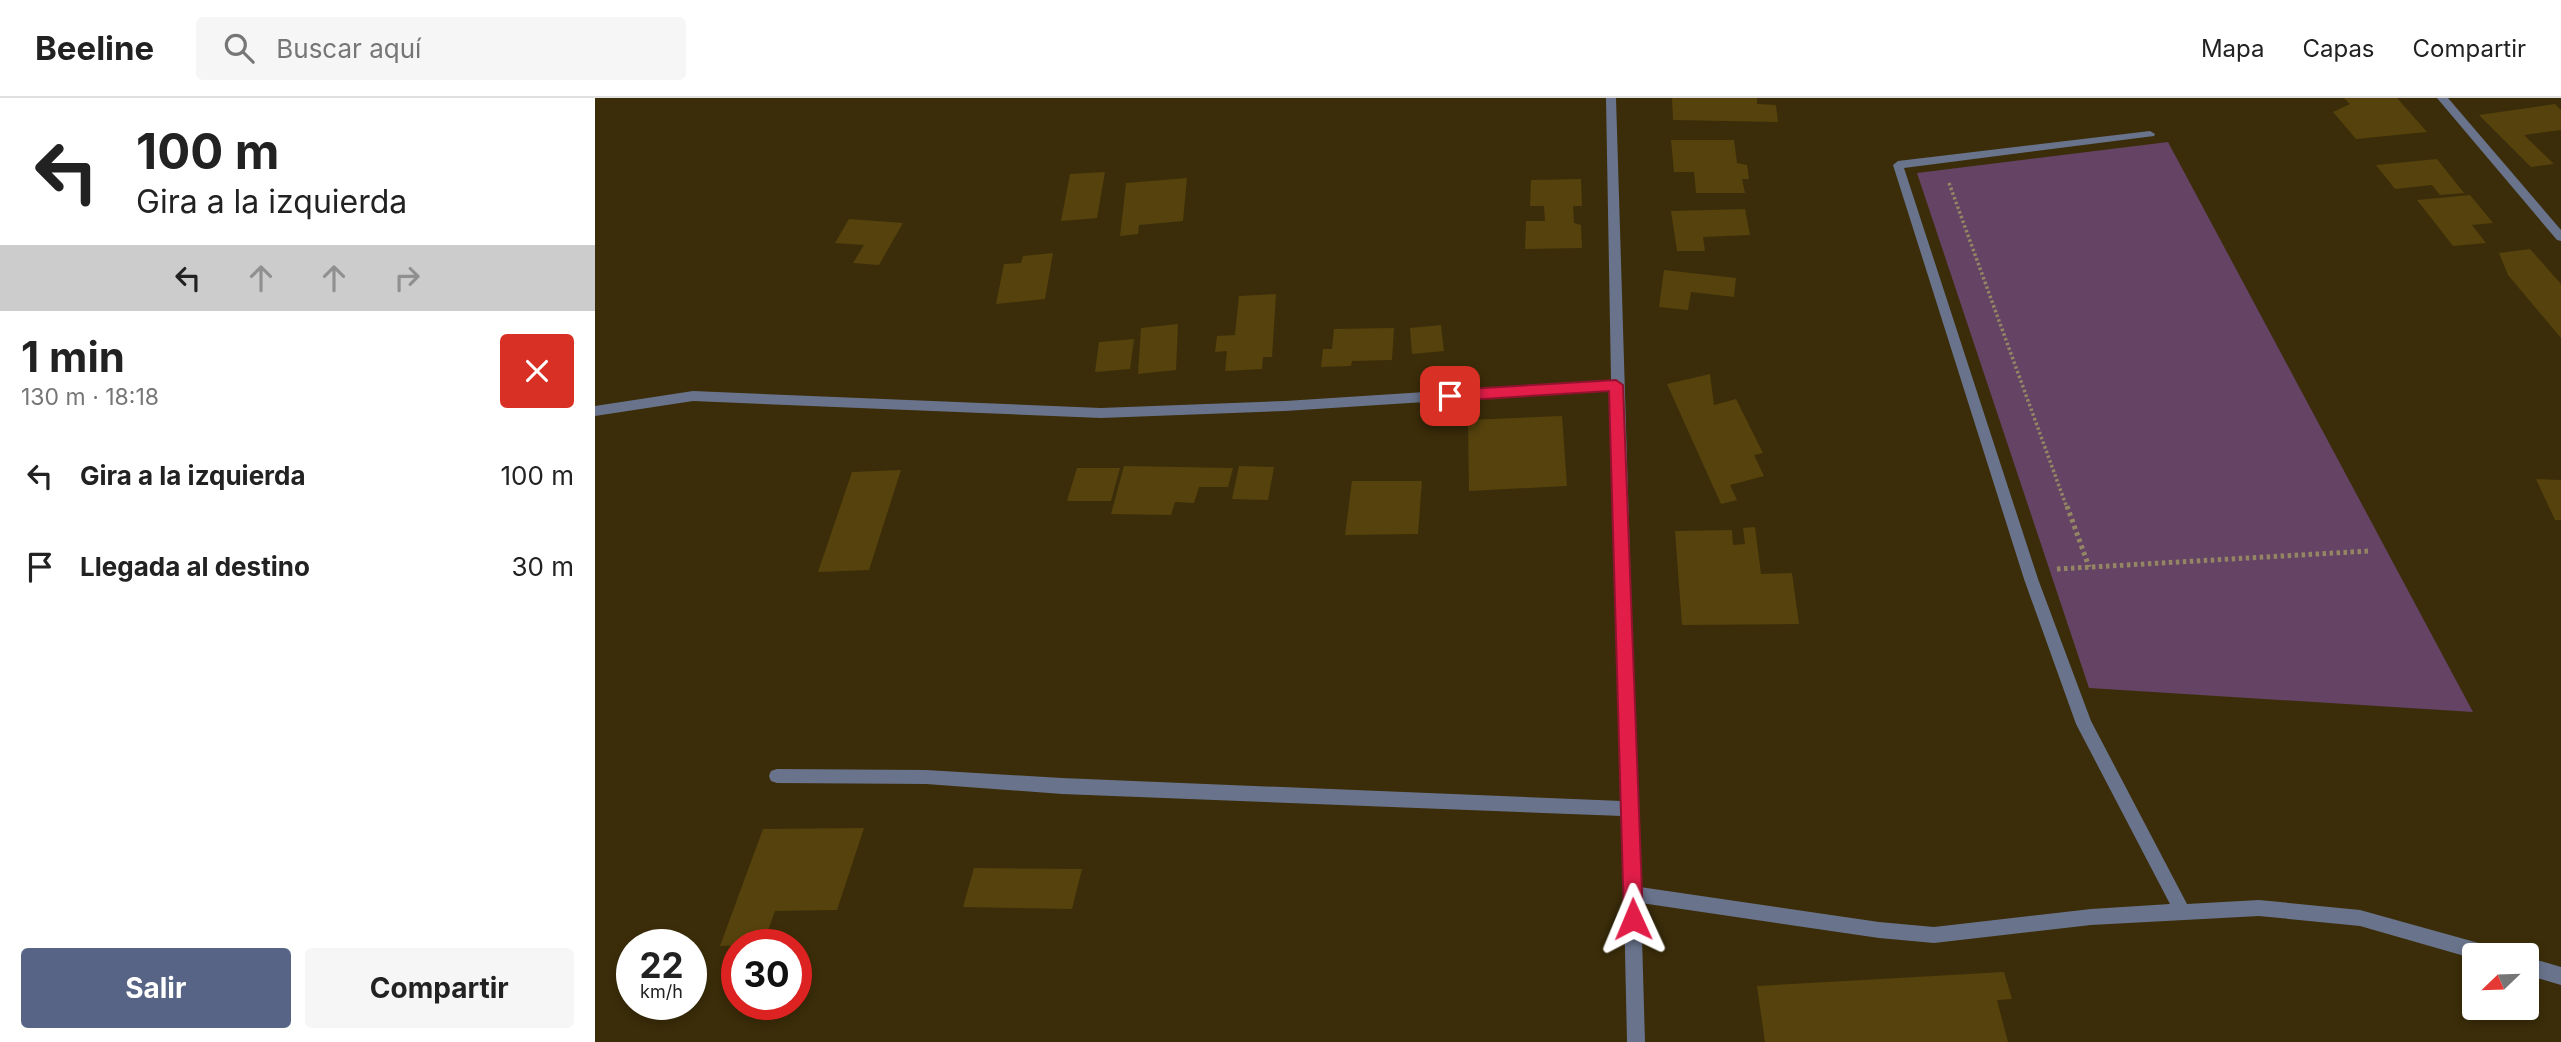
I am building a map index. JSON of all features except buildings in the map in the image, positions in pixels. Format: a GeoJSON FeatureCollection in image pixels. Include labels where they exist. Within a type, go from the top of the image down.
{"type":"FeatureCollection","features":[{"type":"Feature","properties":{"kind":"street"},"geometry":{"type":"LineString","coordinates":[[1611,98],[1616,385],[1636,1042]]}},
{"type":"Feature","properties":{"kind":"street"},"geometry":{"type":"LineString","coordinates":[[2442,98],[2561,237]]}},
{"type":"Feature","properties":{"kind":"street"},"geometry":{"type":"LineString","coordinates":[[2150,134],[1898,165],[2028,571],[2084,724],[2183,913]]}},
{"type":"Feature","properties":{"kind":"street"},"geometry":{"type":"LineString","coordinates":[[595,411],[693,396],[1101,413],[1285,406],[1616,385]]}},
{"type":"Feature","properties":{"kind":"street"},"geometry":{"type":"LineString","coordinates":[[777,776],[926,777],[1062,786],[1631,809]]}},
{"type":"Feature","properties":{"kind":"street"},"geometry":{"type":"LineString","coordinates":[[1633,894],[1879,930],[1934,935],[2091,917],[2259,908],[2360,918],[2462,947]]}},
{"type":"Feature","properties":{"kind":"street"},"geometry":{"type":"LineString","coordinates":[[2539,970],[2561,976]]}},
{"type":"Feature","properties":{"kind":"path"},"geometry":{"type":"LineString","coordinates":[[1946,174],[2089,567]]}},
{"type":"Feature","properties":{"kind":"path"},"geometry":{"type":"LineString","coordinates":[[2028,571],[2369,551]]}},
{"type":"Feature","properties":{"kind":"shaded area"},"geometry":{"type":"Polygon","coordinates":[[[2168,142],[2473,712],[2089,688],[1917,173],[2168,142]]]}},
{"type":"Feature","properties":{"kind":"route"},"geometry":{"type":"LineString","coordinates":[[1450,396],[1616,385],[1633,919]]}}]}
